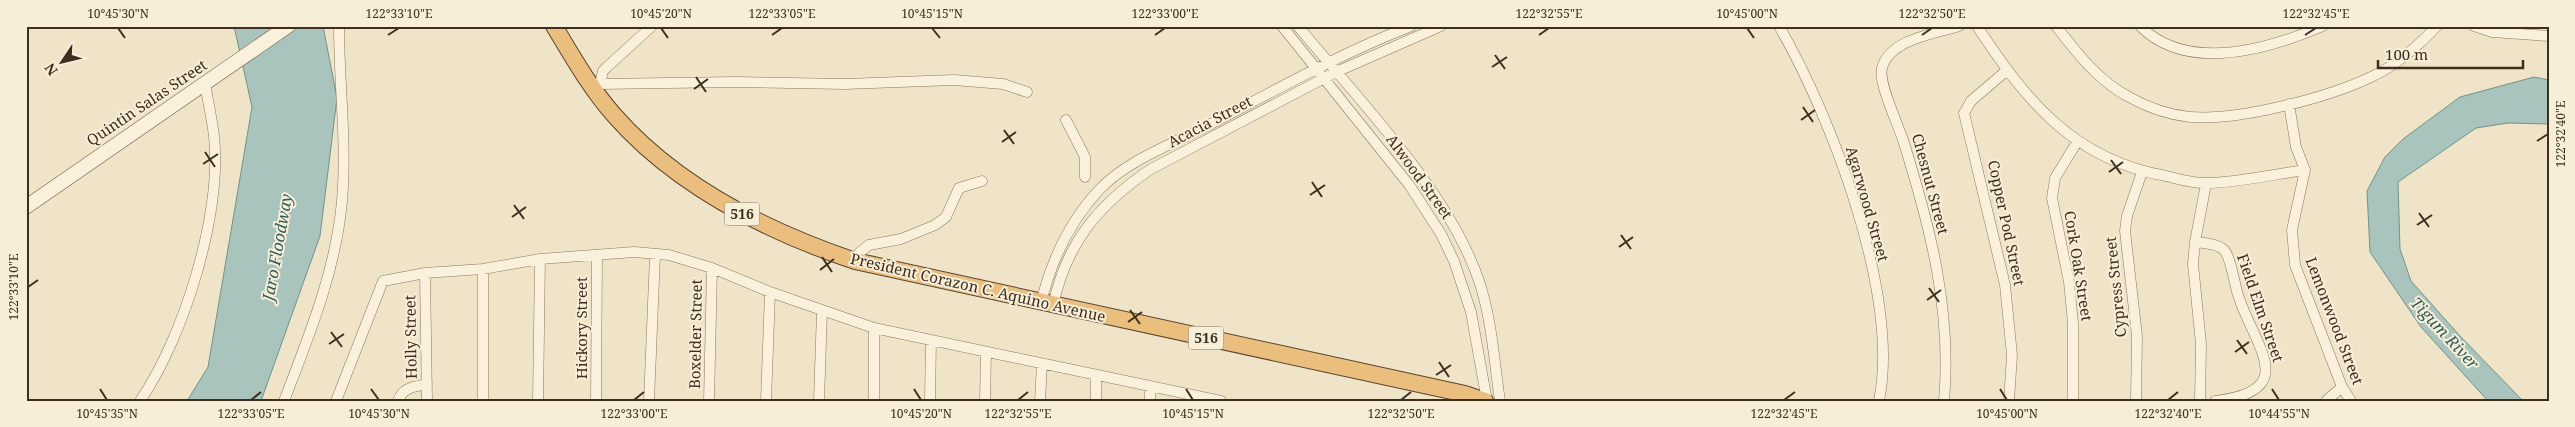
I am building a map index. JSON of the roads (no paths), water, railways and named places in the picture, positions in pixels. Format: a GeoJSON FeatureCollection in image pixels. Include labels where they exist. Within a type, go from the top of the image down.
{"type":"FeatureCollection","features":[{"type":"Feature","properties":{"kind":"highway","name":"President Corazon C. Aquino Avenue"},"geometry":{"type":"LineString","coordinates":[[554,26],[638,141],[706,191],[776,232],[855,261],[1047,305],[1223,341],[1486,401]]}},
{"type":"Feature","properties":{"kind":"main road","name":"Quintin Salas Street"},"geometry":{"type":"LineString","coordinates":[[26,207],[288,26]]}},
{"type":"Feature","properties":{"kind":"street"},"geometry":{"type":"LineString","coordinates":[[284,401],[330,274],[338,234],[342,201],[344,123],[339,26]]}},
{"type":"Feature","properties":{"kind":"street"},"geometry":{"type":"LineString","coordinates":[[652,26],[603,71],[597,86],[736,82],[845,84],[954,80],[1002,84],[1026,92]]}},
{"type":"Feature","properties":{"kind":"street","name":"Alwood Street"},"geometry":{"type":"LineString","coordinates":[[1282,26],[1410,186],[1441,234],[1454,261],[1471,312],[1486,401]]}},
{"type":"Feature","properties":{"kind":"street","name":"Alwood Street"},"geometry":{"type":"LineString","coordinates":[[1298,26],[1423,178],[1455,227],[1479,280],[1486,306],[1500,401]]}},
{"type":"Feature","properties":{"kind":"street","name":"Acacia Street"},"geometry":{"type":"LineString","coordinates":[[1047,305],[1048,276],[1061,246],[1087,205],[1112,178],[1157,152],[1328,62],[1394,29],[1411,26]]}},
{"type":"Feature","properties":{"kind":"street","name":"Acacia Street"},"geometry":{"type":"LineString","coordinates":[[1047,305],[1081,236],[1102,207],[1124,187],[1151,169],[1336,72],[1441,26]]}},
{"type":"Feature","properties":{"kind":"street","name":"Agarwood Street"},"geometry":{"type":"LineString","coordinates":[[1778,26],[1813,92],[1834,144],[1862,232],[1877,294],[1882,342],[1883,363],[1878,401]]}},
{"type":"Feature","properties":{"kind":"street","name":"Chesnut Street"},"geometry":{"type":"LineString","coordinates":[[1944,401],[1947,352],[1943,303],[1928,230],[1910,161],[1881,74],[1887,58],[1900,46],[1959,26]]}},
{"type":"Feature","properties":{"kind":"street"},"geometry":{"type":"LineString","coordinates":[[1977,26],[2006,70],[2049,117],[2077,142],[2115,163],[2142,172],[2206,184],[2305,170],[2296,147],[2289,104]]}},
{"type":"Feature","properties":{"kind":"street"},"geometry":{"type":"LineString","coordinates":[[2056,26],[2086,64],[2105,81],[2129,98],[2171,114],[2191,117],[2255,112],[2289,104],[2372,77],[2397,61],[2437,26]]}},
{"type":"Feature","properties":{"kind":"street"},"geometry":{"type":"LineString","coordinates":[[2140,26],[2164,44],[2181,50],[2205,52],[2258,48],[2291,40],[2323,26]]}},
{"type":"Feature","properties":{"kind":"street"},"geometry":{"type":"LineString","coordinates":[[2474,26],[2492,32],[2508,29],[2549,36]]}},
{"type":"Feature","properties":{"kind":"street"},"geometry":{"type":"LineString","coordinates":[[1394,29],[1403,43]]}},
{"type":"Feature","properties":{"kind":"street","name":"Copper Pod Street"},"geometry":{"type":"LineString","coordinates":[[2006,70],[1971,102],[1964,113],[2005,285],[2012,346],[2009,401]]}},
{"type":"Feature","properties":{"kind":"street"},"geometry":{"type":"LineString","coordinates":[[140,401],[156,377],[196,279],[214,190],[214,137],[209,81]]}},
{"type":"Feature","properties":{"kind":"street"},"geometry":{"type":"LineString","coordinates":[[1066,120],[1085,157],[1087,167],[1085,177]]}},
{"type":"Feature","properties":{"kind":"street","name":"Cork Oak Street"},"geometry":{"type":"LineString","coordinates":[[2073,401],[2073,323],[2069,282],[2052,198],[2055,178],[2077,142]]}},
{"type":"Feature","properties":{"kind":"street","name":"Lemonwood Street"},"geometry":{"type":"LineString","coordinates":[[2305,170],[2295,211],[2292,250],[2295,265],[2342,387],[2351,401]]}},
{"type":"Feature","properties":{"kind":"street","name":"Cypress Street"},"geometry":{"type":"LineString","coordinates":[[2136,401],[2137,336],[2125,232],[2127,216],[2142,172]]}},
{"type":"Feature","properties":{"kind":"street"},"geometry":{"type":"LineString","coordinates":[[855,261],[860,252],[869,245],[901,239],[935,226],[946,217],[959,188],[982,181]]}},
{"type":"Feature","properties":{"kind":"street"},"geometry":{"type":"LineString","coordinates":[[2200,401],[2201,344],[2194,264],[2195,242],[2206,184]]}},
{"type":"Feature","properties":{"kind":"street","name":"Field Elm Street"},"geometry":{"type":"LineString","coordinates":[[2195,242],[2219,247],[2227,254],[2239,299],[2262,351],[2266,370],[2264,380],[2249,394],[2215,401]]}},
{"type":"Feature","properties":{"kind":"street"},"geometry":{"type":"LineString","coordinates":[[336,401],[383,281],[425,273],[483,268],[540,258],[634,252],[669,255],[712,268],[770,292],[874,328],[1221,401]]}},
{"type":"Feature","properties":{"kind":"street"},"geometry":{"type":"LineString","coordinates":[[649,401],[655,254]]}},
{"type":"Feature","properties":{"kind":"street","name":"Hickory Street"},"geometry":{"type":"LineString","coordinates":[[596,401],[597,255]]}},
{"type":"Feature","properties":{"kind":"street"},"geometry":{"type":"LineString","coordinates":[[538,401],[540,258]]}},
{"type":"Feature","properties":{"kind":"street"},"geometry":{"type":"LineString","coordinates":[[483,268],[483,401]]}},
{"type":"Feature","properties":{"kind":"street","name":"Boxelder Street"},"geometry":{"type":"LineString","coordinates":[[709,401],[712,268]]}},
{"type":"Feature","properties":{"kind":"street","name":"Holly Street"},"geometry":{"type":"LineString","coordinates":[[425,273],[427,401]]}},
{"type":"Feature","properties":{"kind":"street"},"geometry":{"type":"LineString","coordinates":[[766,401],[770,292]]}},
{"type":"Feature","properties":{"kind":"street"},"geometry":{"type":"LineString","coordinates":[[819,401],[822,311]]}},
{"type":"Feature","properties":{"kind":"street"},"geometry":{"type":"LineString","coordinates":[[874,328],[874,401]]}},
{"type":"Feature","properties":{"kind":"street"},"geometry":{"type":"LineString","coordinates":[[930,401],[931,340]]}},
{"type":"Feature","properties":{"kind":"street"},"geometry":{"type":"LineString","coordinates":[[986,352],[986,401]]}},
{"type":"Feature","properties":{"kind":"street"},"geometry":{"type":"LineString","coordinates":[[1040,401],[1042,364]]}},
{"type":"Feature","properties":{"kind":"street"},"geometry":{"type":"LineString","coordinates":[[1096,375],[1096,401]]}},
{"type":"Feature","properties":{"kind":"street"},"geometry":{"type":"LineString","coordinates":[[398,401],[401,393],[407,389],[427,384]]}},
{"type":"Feature","properties":{"kind":"street"},"geometry":{"type":"LineString","coordinates":[[1150,387],[1150,401]]}},
{"type":"Feature","properties":{"kind":"street"},"geometry":{"type":"LineString","coordinates":[[2326,401],[2342,387]]}},
{"type":"Feature","properties":{"kind":"water","name":"Jaro Floodway"},"geometry":{"type":"Polygon","coordinates":[[[234,26],[323,26],[337,98],[320,236],[261,401],[187,401],[208,367],[252,107],[234,26]]]}},
{"type":"Feature","properties":{"kind":"water","name":"Tigum River"},"geometry":{"type":"Polygon","coordinates":[[[2534,77],[2549,80],[2549,124],[2508,123],[2476,128],[2398,182],[2400,249],[2411,281],[2460,336],[2523,401],[2488,401],[2421,327],[2370,252],[2367,191],[2385,157],[2403,139],[2460,97],[2534,77]]]}}]}
